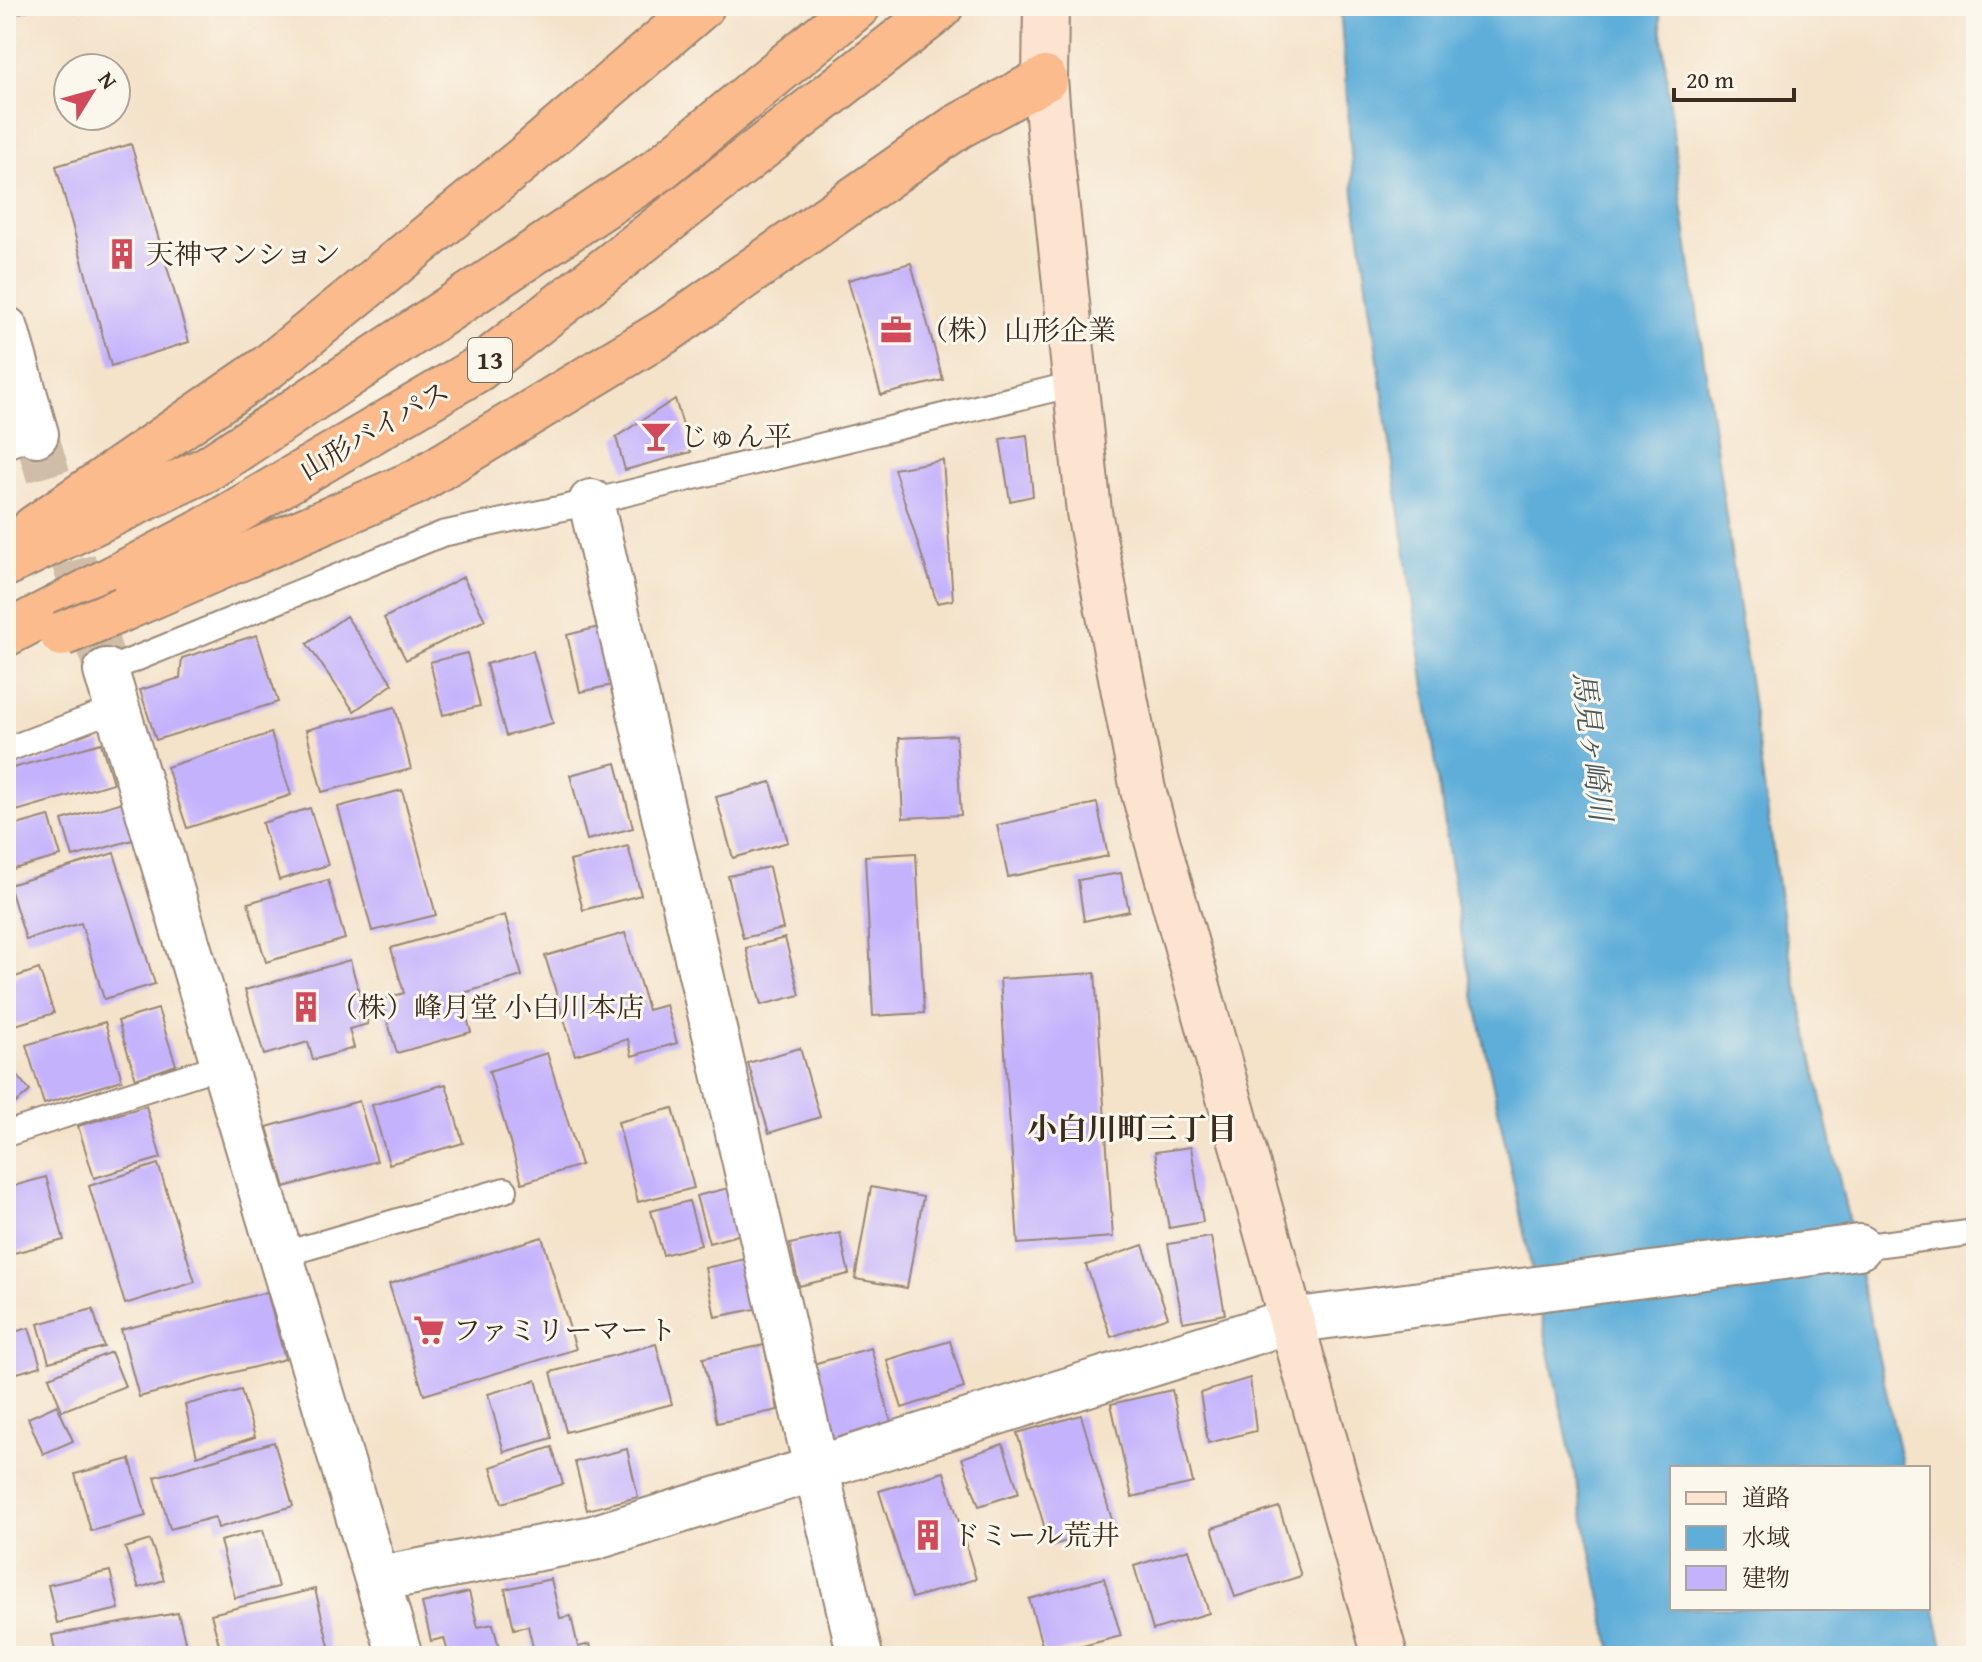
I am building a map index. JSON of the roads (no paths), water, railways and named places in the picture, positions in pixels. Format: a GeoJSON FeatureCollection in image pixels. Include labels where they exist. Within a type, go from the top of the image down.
{"type":"FeatureCollection","features":[{"type":"Feature","properties":{"kind":"highway"},"geometry":{"type":"LineString","coordinates":[[6,547],[268,367],[527,156],[702,6]]}},
{"type":"Feature","properties":{"kind":"highway","name":"山形バイパス"},"geometry":{"type":"LineString","coordinates":[[6,564],[207,469],[657,171],[858,6]]}},
{"type":"Feature","properties":{"kind":"highway","name":"山形バイパス"},"geometry":{"type":"LineString","coordinates":[[6,634],[198,534],[478,369],[935,12]]}},
{"type":"Feature","properties":{"kind":"highway"},"geometry":{"type":"LineString","coordinates":[[6,657],[416,482],[669,329],[957,127],[1045,79]]}},
{"type":"Feature","properties":{"kind":"street"},"geometry":{"type":"LineString","coordinates":[[1046,6],[1045,79],[1089,512],[1143,790],[1385,1656]]}},
{"type":"Feature","properties":{"kind":"street"},"geometry":{"type":"LineString","coordinates":[[6,329],[21,440]]}},
{"type":"Feature","properties":{"kind":"street"},"geometry":{"type":"LineString","coordinates":[[591,502],[860,1656]]}},
{"type":"Feature","properties":{"kind":"street"},"geometry":{"type":"LineString","coordinates":[[112,690],[400,1656]]}},
{"type":"Feature","properties":{"kind":"street"},"geometry":{"type":"LineString","coordinates":[[378,1579],[593,1538],[1290,1321],[1859,1247]]}},
{"type":"Feature","properties":{"kind":"lane"},"geometry":{"type":"LineString","coordinates":[[6,750],[112,690],[442,534],[591,502],[1074,384]]}},
{"type":"Feature","properties":{"kind":"lane"},"geometry":{"type":"LineString","coordinates":[[6,1134],[225,1064]]}},
{"type":"Feature","properties":{"kind":"lane"},"geometry":{"type":"LineString","coordinates":[[281,1255],[505,1190]]}},
{"type":"Feature","properties":{"kind":"lane"},"geometry":{"type":"LineString","coordinates":[[1859,1247],[1976,1232]]}},
{"type":"Feature","properties":{"kind":"water","name":"馬見ヶ崎川"},"geometry":{"type":"Polygon","coordinates":[[[1340,6],[1659,6],[1678,176],[1784,928],[1903,1466],[1670,1466],[1670,1610],[1930,1610],[1930,1588],[1945,1656],[1613,1656],[1459,924],[1354,193],[1340,6]]]}},
{"type":"Feature","properties":{"kind":"tunnel"},"geometry":{"type":"LineString","coordinates":[[36,434],[106,671]]}},
{"type":"Feature","properties":{"kind":"place","name":"天神マンション"},"geometry":{"type":"Point","coordinates":[122,254]}},
{"type":"Feature","properties":{"kind":"place","name":"（株）山形企業"},"geometry":{"type":"Point","coordinates":[896,330]}},
{"type":"Feature","properties":{"kind":"place","name":"じゅん平"},"geometry":{"type":"Point","coordinates":[656,436]}},
{"type":"Feature","properties":{"kind":"place","name":"（株）峰月堂 小白川本店"},"geometry":{"type":"Point","coordinates":[306,1007]}},
{"type":"Feature","properties":{"kind":"place","name":"ファミリーマート"},"geometry":{"type":"Point","coordinates":[429,1330]}},
{"type":"Feature","properties":{"kind":"place","name":"ドミール荒井"},"geometry":{"type":"Point","coordinates":[928,1535]}},
{"type":"Feature","properties":{"kind":"district","name":"小白川町三丁目"},"geometry":{"type":"Point","coordinates":[1132,1129]}}]}
